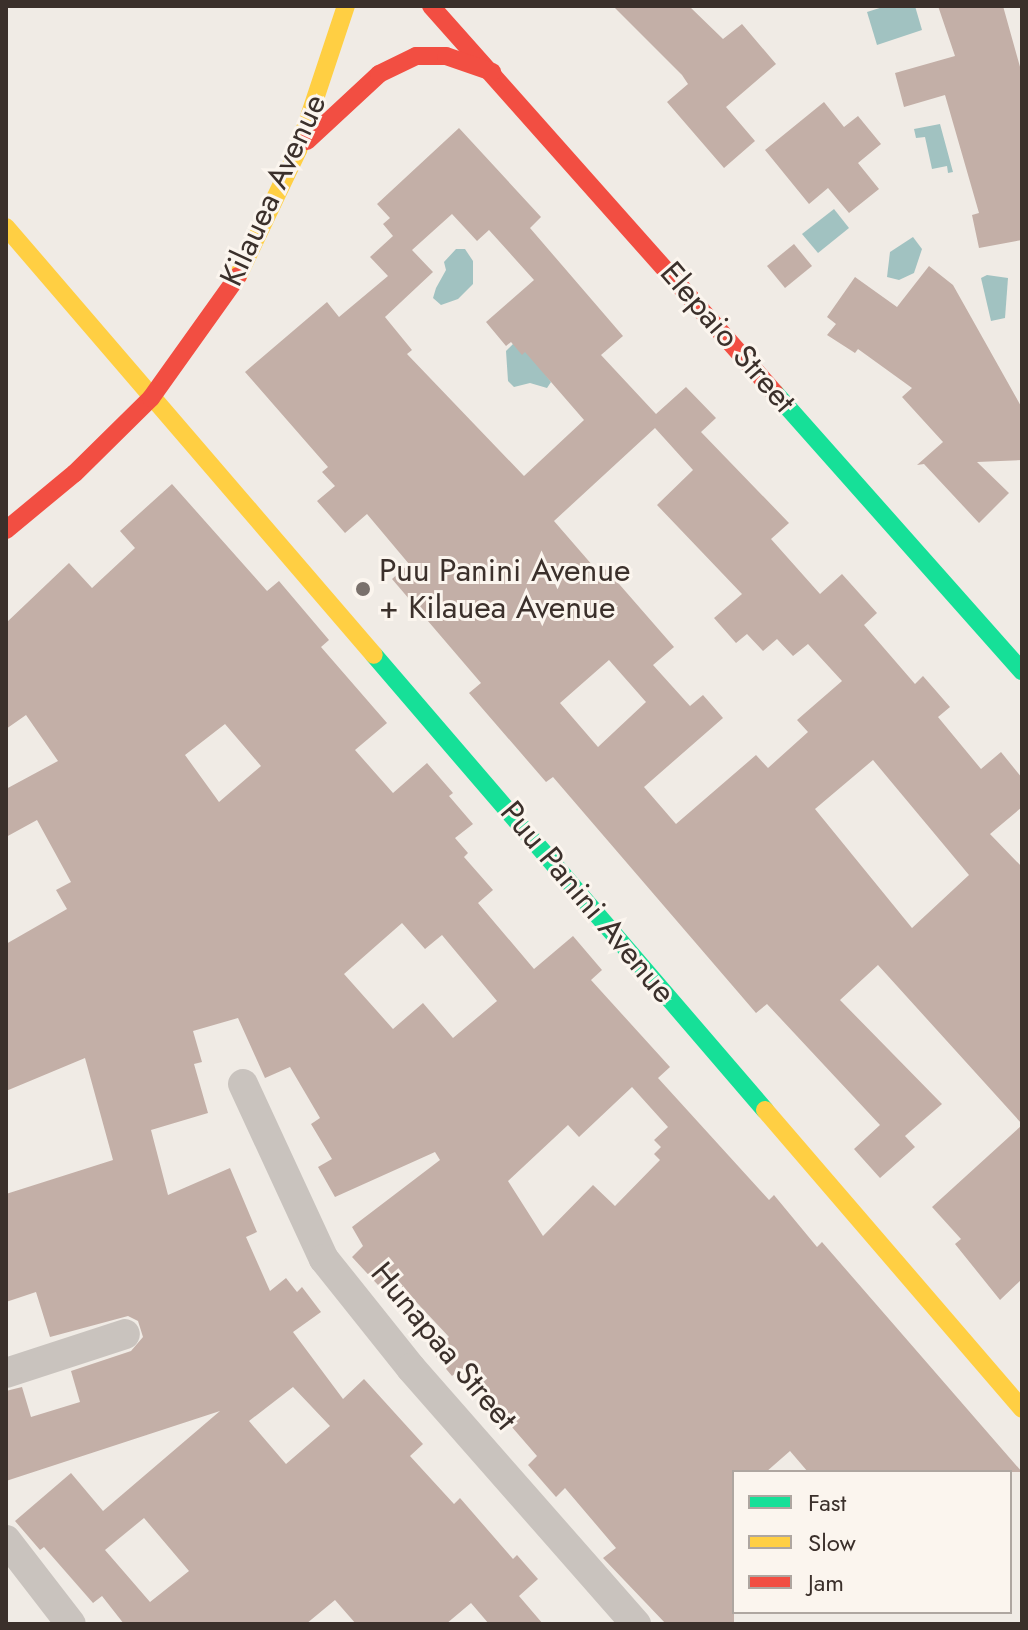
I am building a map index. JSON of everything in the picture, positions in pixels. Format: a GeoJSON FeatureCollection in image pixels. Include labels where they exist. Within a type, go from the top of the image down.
{"type":"FeatureCollection","features":[{"type":"Feature","properties":{"kind":"street","name":"Kilauea Avenue"},"geometry":{"type":"LineString","coordinates":[[6,530],[75,473],[151,398],[244,268],[298,150],[346,6]]}},
{"type":"Feature","properties":{"kind":"street","name":"Elepaio Street"},"geometry":{"type":"LineString","coordinates":[[431,6],[497,74],[1022,671]]}},
{"type":"Feature","properties":{"kind":"street"},"geometry":{"type":"LineString","coordinates":[[298,150],[379,74],[416,56],[446,56],[497,74]]}},
{"type":"Feature","properties":{"kind":"street","name":"Puu Panini Avenue"},"geometry":{"type":"LineString","coordinates":[[6,227],[151,398],[361,635],[1022,1409]]}},
{"type":"Feature","properties":{"kind":"street","name":"Hunapaa Street"},"geometry":{"type":"LineString","coordinates":[[243,1084],[324,1259],[411,1368],[636,1624]]}},
{"type":"Feature","properties":{"kind":"street"},"geometry":{"type":"LineString","coordinates":[[6,1373],[125,1334]]}},
{"type":"Feature","properties":{"kind":"street"},"geometry":{"type":"LineString","coordinates":[[6,1540],[71,1624]]}},
{"type":"Feature","properties":{"kind":"water"},"geometry":{"type":"Polygon","coordinates":[[[886,6],[915,6],[922,30],[877,45],[867,12],[886,6]]]}},
{"type":"Feature","properties":{"kind":"water"},"geometry":{"type":"Polygon","coordinates":[[[940,124],[953,172],[948,173],[947,166],[932,169],[925,137],[916,138],[914,129],[940,124]]]}},
{"type":"Feature","properties":{"kind":"water"},"geometry":{"type":"Polygon","coordinates":[[[834,209],[849,228],[818,253],[802,234],[834,209]]]}},
{"type":"Feature","properties":{"kind":"water"},"geometry":{"type":"Polygon","coordinates":[[[913,237],[922,249],[914,273],[899,280],[887,277],[890,252],[913,237]]]}},
{"type":"Feature","properties":{"kind":"water"},"geometry":{"type":"Polygon","coordinates":[[[456,249],[465,249],[473,261],[473,284],[458,299],[441,305],[433,298],[446,270],[444,262],[456,249]]]}},
{"type":"Feature","properties":{"kind":"water"},"geometry":{"type":"Polygon","coordinates":[[[987,275],[1008,278],[1005,318],[991,321],[981,278],[987,275]]]}},
{"type":"Feature","properties":{"kind":"water"},"geometry":{"type":"Polygon","coordinates":[[[513,344],[524,346],[551,382],[547,388],[530,383],[514,387],[508,381],[506,351],[513,344]]]}},
{"type":"Feature","properties":{"kind":"building"},"geometry":{"type":"Polygon","coordinates":[[[613,6],[689,6],[723,39],[742,24],[776,64],[726,107],[755,141],[724,168],[667,102],[688,84],[682,75],[613,6]]]}},
{"type":"Feature","properties":{"kind":"building"},"geometry":{"type":"Polygon","coordinates":[[[938,6],[1003,6],[1022,74],[1022,240],[979,248],[972,215],[979,213],[945,95],[904,107],[895,73],[955,56],[938,6]]]}},
{"type":"Feature","properties":{"kind":"building"},"geometry":{"type":"Polygon","coordinates":[[[824,102],[844,127],[858,116],[881,144],[858,163],[879,189],[849,213],[828,188],[809,204],[765,150],[824,102]]]}},
{"type":"Feature","properties":{"kind":"building"},"geometry":{"type":"Polygon","coordinates":[[[459,128],[541,217],[530,228],[623,336],[601,355],[656,414],[686,387],[716,418],[701,432],[789,523],[771,539],[820,594],[842,574],[877,613],[864,625],[915,684],[923,676],[950,707],[938,717],[981,769],[1001,752],[1022,778],[1022,807],[990,834],[1022,867],[1022,1124],[878,965],[840,1000],[942,1104],[905,1136],[915,1147],[880,1178],[854,1149],[880,1125],[767,1004],[756,1013],[553,777],[546,782],[469,693],[481,683],[392,579],[409,564],[367,514],[345,533],[317,501],[335,486],[322,472],[328,467],[245,372],[327,302],[339,317],[388,276],[370,257],[393,236],[383,224],[390,218],[377,204],[459,128]],[[452,214],[412,250],[433,272],[385,317],[412,350],[407,354],[524,476],[584,420],[525,352],[522,355],[511,342],[506,346],[486,322],[534,280],[489,230],[477,241],[452,214]],[[655,428],[554,521],[600,574],[606,569],[674,647],[653,665],[690,706],[703,695],[723,718],[644,787],[676,824],[756,755],[768,768],[808,732],[797,720],[842,681],[808,644],[793,656],[777,639],[763,651],[747,634],[736,643],[714,618],[742,594],[657,505],[693,470],[655,428]],[[609,660],[560,703],[598,747],[646,702],[609,660]],[[873,760],[815,809],[912,928],[969,875],[873,760]]]}},
{"type":"Feature","properties":{"kind":"building"},"geometry":{"type":"Polygon","coordinates":[[[794,244],[812,266],[785,288],[767,266],[794,244]]]}},
{"type":"Feature","properties":{"kind":"building"},"geometry":{"type":"Polygon","coordinates":[[[929,266],[953,285],[1022,408],[1022,460],[977,462],[1009,493],[979,523],[924,464],[917,465],[943,442],[902,397],[912,388],[858,349],[855,353],[827,335],[836,324],[827,317],[855,277],[897,307],[929,266]]]}},
{"type":"Feature","properties":{"kind":"building"},"geometry":{"type":"Polygon","coordinates":[[[172,484],[267,591],[279,581],[329,640],[321,647],[387,723],[355,750],[393,793],[427,763],[453,793],[449,796],[473,824],[455,838],[468,853],[464,857],[493,890],[478,903],[534,969],[573,936],[602,970],[591,980],[670,1067],[658,1078],[769,1200],[774,1195],[817,1247],[822,1242],[1022,1472],[806,1470],[790,1451],[768,1470],[732,1470],[734,1624],[666,1624],[603,1558],[616,1548],[565,1488],[556,1497],[528,1465],[537,1456],[461,1368],[452,1376],[432,1352],[449,1337],[390,1274],[378,1285],[352,1257],[363,1246],[352,1227],[440,1160],[435,1152],[335,1197],[318,1167],[332,1159],[311,1124],[320,1118],[290,1067],[265,1078],[238,1018],[193,1031],[202,1062],[194,1064],[208,1113],[151,1130],[168,1195],[230,1168],[257,1232],[246,1237],[270,1291],[286,1278],[297,1292],[302,1287],[321,1312],[293,1332],[343,1399],[364,1379],[423,1444],[410,1456],[454,1504],[460,1498],[513,1559],[517,1555],[538,1579],[519,1596],[543,1624],[489,1624],[471,1603],[446,1624],[356,1624],[335,1600],[306,1624],[124,1624],[102,1596],[93,1603],[44,1547],[40,1550],[15,1521],[71,1473],[103,1511],[220,1411],[6,1481],[6,1391],[22,1387],[31,1417],[80,1402],[71,1371],[131,1351],[143,1337],[138,1321],[128,1316],[50,1337],[36,1292],[6,1302],[6,1194],[113,1160],[85,1058],[6,1091],[6,944],[67,909],[56,890],[71,882],[37,820],[6,837],[6,789],[58,761],[26,715],[6,729],[6,623],[69,563],[92,588],[135,548],[120,531],[172,484]],[[225,724],[185,755],[219,802],[261,766],[225,724]],[[402,923],[344,974],[393,1029],[423,1003],[453,1038],[497,1001],[442,935],[425,949],[402,923]],[[632,1087],[579,1137],[568,1125],[508,1181],[543,1236],[593,1185],[615,1206],[660,1160],[654,1154],[661,1147],[654,1140],[668,1127],[632,1087]],[[293,1387],[249,1421],[286,1464],[330,1426],[293,1387]],[[144,1518],[105,1550],[150,1602],[189,1571],[144,1518]]]}},
{"type":"Feature","properties":{"kind":"building"},"geometry":{"type":"Polygon","coordinates":[[[1022,1125],[1022,1279],[1000,1300],[955,1244],[961,1239],[932,1207],[1022,1125]]]}},
{"type":"Feature","properties":{"kind":"traffic: fast"},"geometry":{"type":"LineString","coordinates":[[775,393],[1022,671]]}},
{"type":"Feature","properties":{"kind":"traffic: fast"},"geometry":{"type":"LineString","coordinates":[[374,655],[765,1110]]}},
{"type":"Feature","properties":{"kind":"traffic: slow"},"geometry":{"type":"LineString","coordinates":[[238,276],[298,150],[346,6]]}},
{"type":"Feature","properties":{"kind":"traffic: slow"},"geometry":{"type":"LineString","coordinates":[[6,227],[374,655]]}},
{"type":"Feature","properties":{"kind":"traffic: slow"},"geometry":{"type":"LineString","coordinates":[[765,1110],[1022,1409]]}},
{"type":"Feature","properties":{"kind":"traffic: jam"},"geometry":{"type":"LineString","coordinates":[[431,6],[775,393]]}},
{"type":"Feature","properties":{"kind":"traffic: jam"},"geometry":{"type":"LineString","coordinates":[[307,141],[379,74],[416,56],[446,56],[492,72]]}},
{"type":"Feature","properties":{"kind":"traffic: jam"},"geometry":{"type":"LineString","coordinates":[[6,530],[75,473],[151,398],[238,276]]}},
{"type":"Feature","properties":{"kind":"place","name":"Puu Panini Avenue + Kilauea Avenue"},"geometry":{"type":"Point","coordinates":[363,589]}}]}
